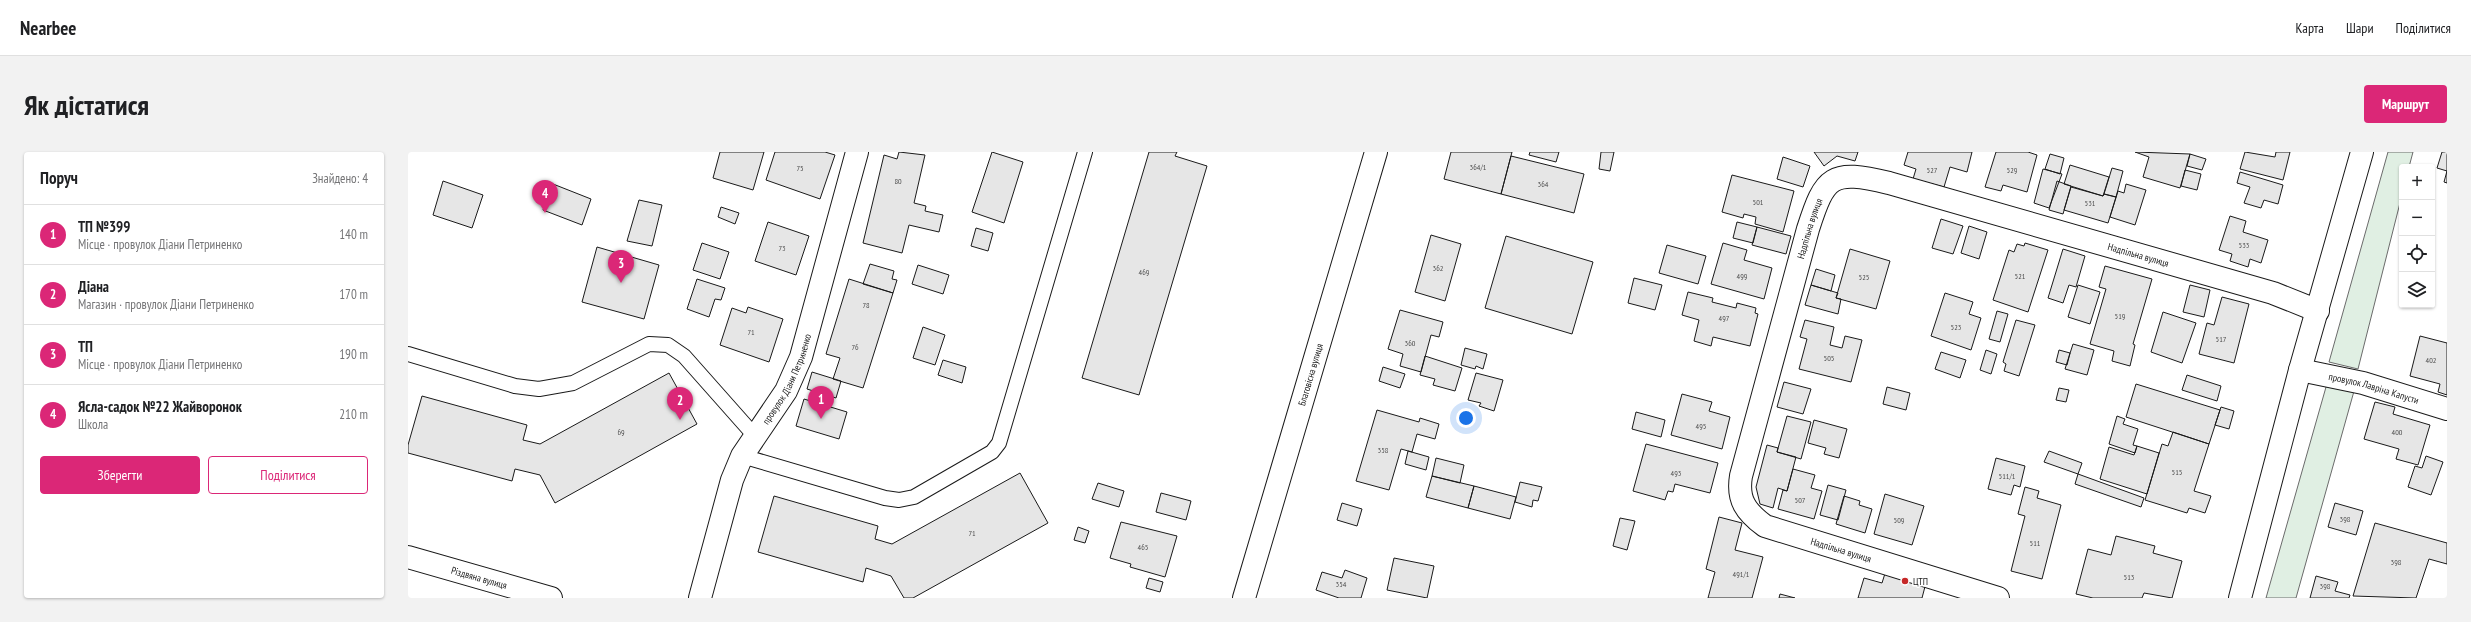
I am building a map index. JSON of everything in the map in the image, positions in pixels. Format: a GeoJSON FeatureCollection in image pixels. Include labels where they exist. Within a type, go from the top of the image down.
{"type":"FeatureCollection","features":[{"type":"Feature","properties":{"kind":"street","name":"провулок Діани Петриненко"},"geometry":{"type":"LineString","coordinates":[[700,598],[732,480],[742,456],[754,435],[786,391],[801,357],[857,152]]}},
{"type":"Feature","properties":{"kind":"street","name":"Благовісна вулиця"},"geometry":{"type":"LineString","coordinates":[[1244,598],[1376,152]]}},
{"type":"Feature","properties":{"kind":"street"},"geometry":{"type":"LineString","coordinates":[[2240,598],[2300,370],[2362,152]]}},
{"type":"Feature","properties":{"kind":"street","name":"Надпільна вулиця"},"geometry":{"type":"LineString","coordinates":[[1998,598],[1765,526],[1750,515],[1743,504],[1740,494],[1741,476],[1808,229],[1821,193],[1828,183],[1844,177],[1888,183],[2274,293],[2318,311]]}},
{"type":"Feature","properties":{"kind":"street","name":"провулок Лавріна Капусти"},"geometry":{"type":"LineString","coordinates":[[2300,370],[2363,383],[2447,409]]}},
{"type":"Feature","properties":{"kind":"street","name":"Різдвяна вулиця"},"geometry":{"type":"LineString","coordinates":[[408,557],[551,598]]}},
{"type":"Feature","properties":{"kind":"lane"},"geometry":{"type":"LineString","coordinates":[[742,456],[885,498],[900,500],[920,494],[992,452],[999,443],[1085,152]]}},
{"type":"Feature","properties":{"kind":"lane"},"geometry":{"type":"LineString","coordinates":[[408,354],[515,386],[539,389],[573,383],[649,344],[668,345],[684,356],[754,435]]}},
{"type":"Feature","properties":{"kind":"green space"},"geometry":{"type":"Polygon","coordinates":[[[2388,152],[2413,152],[2410,164],[2399,164],[2399,207],[2358,369],[2329,362],[2388,152]]]}},
{"type":"Feature","properties":{"kind":"green space"},"geometry":{"type":"Polygon","coordinates":[[[2328,380],[2356,384],[2296,598],[2266,598],[2328,380]]]}},
{"type":"Feature","properties":{"kind":"building"},"geometry":{"type":"Polygon","coordinates":[[[720,152],[764,152],[753,190],[713,178],[720,152]]]}},
{"type":"Feature","properties":{"kind":"building"},"geometry":{"type":"Polygon","coordinates":[[[775,152],[825,152],[835,155],[820,199],[766,180],[775,152]]]}},
{"type":"Feature","properties":{"kind":"building"},"geometry":{"type":"Polygon","coordinates":[[[899,152],[925,155],[914,203],[926,206],[925,211],[943,215],[939,232],[909,225],[902,253],[863,243],[884,155],[897,159],[899,152]]]}},
{"type":"Feature","properties":{"kind":"building"},"geometry":{"type":"Polygon","coordinates":[[[992,152],[1023,162],[1004,223],[972,212],[992,152]]]}},
{"type":"Feature","properties":{"kind":"building"},"geometry":{"type":"Polygon","coordinates":[[[1149,152],[1177,152],[1175,156],[1207,166],[1139,395],[1082,378],[1149,152]]]}},
{"type":"Feature","properties":{"kind":"building"},"geometry":{"type":"Polygon","coordinates":[[[1451,152],[1512,152],[1501,194],[1444,179],[1451,152]]]}},
{"type":"Feature","properties":{"kind":"building"},"geometry":{"type":"Polygon","coordinates":[[[1530,152],[1559,152],[1556,162],[1529,155],[1530,152]]]}},
{"type":"Feature","properties":{"kind":"building"},"geometry":{"type":"Polygon","coordinates":[[[1601,152],[1614,152],[1610,171],[1599,169],[1601,152]]]}},
{"type":"Feature","properties":{"kind":"building"},"geometry":{"type":"Polygon","coordinates":[[[1814,152],[1858,152],[1855,161],[1837,156],[1824,166],[1814,152]]]}},
{"type":"Feature","properties":{"kind":"building"},"geometry":{"type":"Polygon","coordinates":[[[1908,152],[1972,152],[1967,172],[1950,167],[1944,187],[1913,179],[1916,169],[1904,165],[1908,152]]]}},
{"type":"Feature","properties":{"kind":"building"},"geometry":{"type":"Polygon","coordinates":[[[1996,152],[2028,152],[2037,155],[2027,192],[2003,185],[2001,191],[1985,187],[1996,152]]]}},
{"type":"Feature","properties":{"kind":"building"},"geometry":{"type":"Polygon","coordinates":[[[2135,152],[2190,154],[2180,188],[2143,177],[2149,157],[2135,152]]]}},
{"type":"Feature","properties":{"kind":"building"},"geometry":{"type":"Polygon","coordinates":[[[2245,152],[2275,157],[2276,152],[2290,152],[2283,180],[2240,169],[2245,152]]]}},
{"type":"Feature","properties":{"kind":"building"},"geometry":{"type":"Polygon","coordinates":[[[2442,152],[2447,152],[2447,171],[2437,168],[2442,152]]]}},
{"type":"Feature","properties":{"kind":"building"},"geometry":{"type":"Polygon","coordinates":[[[2050,154],[2064,158],[2060,174],[2045,169],[2050,154]]]}},
{"type":"Feature","properties":{"kind":"building"},"geometry":{"type":"Polygon","coordinates":[[[2190,154],[2206,159],[2202,170],[2187,166],[2190,154]]]}},
{"type":"Feature","properties":{"kind":"building"},"geometry":{"type":"Polygon","coordinates":[[[1511,156],[1584,174],[1574,213],[1501,194],[1511,156]]]}},
{"type":"Feature","properties":{"kind":"building"},"geometry":{"type":"Polygon","coordinates":[[[1783,157],[1810,166],[1803,187],[1777,179],[1783,157]]]}},
{"type":"Feature","properties":{"kind":"building"},"geometry":{"type":"Polygon","coordinates":[[[2070,165],[2109,177],[2103,196],[2064,184],[2070,165]]]}},
{"type":"Feature","properties":{"kind":"building"},"geometry":{"type":"Polygon","coordinates":[[[2112,168],[2123,171],[2116,197],[2104,194],[2112,168]]]}},
{"type":"Feature","properties":{"kind":"building"},"geometry":{"type":"Polygon","coordinates":[[[2043,169],[2062,174],[2049,208],[2034,203],[2043,169]]]}},
{"type":"Feature","properties":{"kind":"building"},"geometry":{"type":"Polygon","coordinates":[[[2185,170],[2201,174],[2197,190],[2181,186],[2185,170]]]}},
{"type":"Feature","properties":{"kind":"building"},"geometry":{"type":"Polygon","coordinates":[[[2447,171],[2447,183],[2444,182],[2447,171]]]}},
{"type":"Feature","properties":{"kind":"building"},"geometry":{"type":"Polygon","coordinates":[[[2240,172],[2283,185],[2278,204],[2264,200],[2261,208],[2244,203],[2250,187],[2237,183],[2240,172]]]}},
{"type":"Feature","properties":{"kind":"building"},"geometry":{"type":"Polygon","coordinates":[[[1732,175],[1794,191],[1783,232],[1755,224],[1756,217],[1744,214],[1743,218],[1722,212],[1732,175]]]}},
{"type":"Feature","properties":{"kind":"building"},"geometry":{"type":"Polygon","coordinates":[[[443,181],[483,195],[472,228],[433,215],[443,181]]]}},
{"type":"Feature","properties":{"kind":"building"},"geometry":{"type":"Polygon","coordinates":[[[2057,181],[2071,186],[2063,214],[2049,210],[2057,181]]]}},
{"type":"Feature","properties":{"kind":"building"},"geometry":{"type":"Polygon","coordinates":[[[553,184],[591,199],[582,225],[543,210],[553,184]]]}},
{"type":"Feature","properties":{"kind":"building"},"geometry":{"type":"Polygon","coordinates":[[[2126,184],[2146,190],[2135,225],[2110,217],[2118,191],[2124,193],[2126,184]]]}},
{"type":"Feature","properties":{"kind":"building"},"geometry":{"type":"Polygon","coordinates":[[[2071,187],[2103,196],[2104,194],[2116,197],[2108,223],[2064,210],[2071,187]]]}},
{"type":"Feature","properties":{"kind":"building"},"geometry":{"type":"Polygon","coordinates":[[[639,200],[662,205],[652,246],[627,241],[639,200]]]}},
{"type":"Feature","properties":{"kind":"building"},"geometry":{"type":"Polygon","coordinates":[[[721,207],[739,213],[735,224],[718,217],[721,207]]]}},
{"type":"Feature","properties":{"kind":"building"},"geometry":{"type":"Polygon","coordinates":[[[2230,216],[2246,221],[2243,232],[2268,240],[2261,263],[2250,259],[2248,267],[2230,261],[2232,254],[2219,250],[2230,216]]]}},
{"type":"Feature","properties":{"kind":"building"},"geometry":{"type":"Polygon","coordinates":[[[1941,219],[1963,226],[1953,254],[1932,248],[1941,219]]]}},
{"type":"Feature","properties":{"kind":"building"},"geometry":{"type":"Polygon","coordinates":[[[768,222],[809,236],[796,275],[755,261],[768,222]]]}},
{"type":"Feature","properties":{"kind":"building"},"geometry":{"type":"Polygon","coordinates":[[[1737,222],[1757,227],[1753,243],[1733,238],[1737,222]]]}},
{"type":"Feature","properties":{"kind":"building"},"geometry":{"type":"Polygon","coordinates":[[[1969,226],[1987,232],[1979,259],[1961,253],[1969,226]]]}},
{"type":"Feature","properties":{"kind":"building"},"geometry":{"type":"Polygon","coordinates":[[[1757,227],[1791,236],[1786,254],[1752,245],[1757,227]]]}},
{"type":"Feature","properties":{"kind":"building"},"geometry":{"type":"Polygon","coordinates":[[[976,228],[993,233],[988,251],[971,246],[976,228]]]}},
{"type":"Feature","properties":{"kind":"building"},"geometry":{"type":"Polygon","coordinates":[[[1431,235],[1461,244],[1445,301],[1415,292],[1431,235]]]}},
{"type":"Feature","properties":{"kind":"building"},"geometry":{"type":"Polygon","coordinates":[[[1506,236],[1593,262],[1572,334],[1485,308],[1506,236]]]}},
{"type":"Feature","properties":{"kind":"building"},"geometry":{"type":"Polygon","coordinates":[[[702,243],[729,252],[720,279],[693,270],[702,243]]]}},
{"type":"Feature","properties":{"kind":"building"},"geometry":{"type":"Polygon","coordinates":[[[1723,243],[1747,250],[1744,260],[1772,268],[1764,299],[1711,284],[1723,243]]]}},
{"type":"Feature","properties":{"kind":"building"},"geometry":{"type":"Polygon","coordinates":[[[2025,243],[2048,250],[2028,312],[1993,300],[2009,250],[2014,252],[2017,244],[2024,246],[2025,243]]]}},
{"type":"Feature","properties":{"kind":"building"},"geometry":{"type":"Polygon","coordinates":[[[1667,245],[1706,256],[1698,284],[1659,273],[1667,245]]]}},
{"type":"Feature","properties":{"kind":"building"},"geometry":{"type":"Polygon","coordinates":[[[597,247],[659,265],[644,319],[582,302],[597,247]]]}},
{"type":"Feature","properties":{"kind":"building"},"geometry":{"type":"Polygon","coordinates":[[[1850,249],[1890,261],[1876,309],[1836,298],[1850,249]]]}},
{"type":"Feature","properties":{"kind":"building"},"geometry":{"type":"Polygon","coordinates":[[[2063,249],[2085,256],[2076,287],[2069,285],[2063,303],[2048,298],[2063,249]]]}},
{"type":"Feature","properties":{"kind":"building"},"geometry":{"type":"Polygon","coordinates":[[[870,264],[894,271],[892,279],[897,280],[893,293],[863,284],[870,264]]]}},
{"type":"Feature","properties":{"kind":"building"},"geometry":{"type":"Polygon","coordinates":[[[918,265],[949,275],[943,294],[912,284],[918,265]]]}},
{"type":"Feature","properties":{"kind":"building"},"geometry":{"type":"Polygon","coordinates":[[[2105,266],[2152,279],[2133,344],[2135,345],[2130,366],[2112,361],[2114,351],[2090,344],[2106,289],[2099,287],[2105,266]]]}},
{"type":"Feature","properties":{"kind":"building"},"geometry":{"type":"Polygon","coordinates":[[[1816,269],[1835,275],[1831,291],[1811,285],[1816,269]]]}},
{"type":"Feature","properties":{"kind":"building"},"geometry":{"type":"Polygon","coordinates":[[[1634,278],[1662,285],[1655,310],[1628,303],[1634,278]]]}},
{"type":"Feature","properties":{"kind":"building"},"geometry":{"type":"Polygon","coordinates":[[[697,279],[725,288],[721,300],[715,299],[709,317],[687,309],[697,279]]]}},
{"type":"Feature","properties":{"kind":"building"},"geometry":{"type":"Polygon","coordinates":[[[849,279],[893,293],[863,388],[833,379],[840,358],[826,354],[849,279]]]}},
{"type":"Feature","properties":{"kind":"building"},"geometry":{"type":"Polygon","coordinates":[[[1811,285],[1838,293],[1836,298],[1841,299],[1838,314],[1805,305],[1811,285]]]}},
{"type":"Feature","properties":{"kind":"building"},"geometry":{"type":"Polygon","coordinates":[[[2078,285],[2100,292],[2090,324],[2068,317],[2078,285]]]}},
{"type":"Feature","properties":{"kind":"building"},"geometry":{"type":"Polygon","coordinates":[[[2190,285],[2210,290],[2204,317],[2183,312],[2190,285]]]}},
{"type":"Feature","properties":{"kind":"building"},"geometry":{"type":"Polygon","coordinates":[[[1688,292],[1713,298],[1712,302],[1736,308],[1737,303],[1756,308],[1755,313],[1758,314],[1750,346],[1713,337],[1711,346],[1694,341],[1699,320],[1682,315],[1688,292]]]}},
{"type":"Feature","properties":{"kind":"building"},"geometry":{"type":"Polygon","coordinates":[[[1945,293],[1973,302],[1969,314],[1981,318],[1971,350],[1931,336],[1945,293]]]}},
{"type":"Feature","properties":{"kind":"building"},"geometry":{"type":"Polygon","coordinates":[[[2222,297],[2249,304],[2234,363],[2199,354],[2207,323],[2214,325],[2222,297]]]}},
{"type":"Feature","properties":{"kind":"building"},"geometry":{"type":"Polygon","coordinates":[[[748,307],[783,319],[769,362],[720,345],[732,308],[746,313],[748,307]]]}},
{"type":"Feature","properties":{"kind":"building"},"geometry":{"type":"Polygon","coordinates":[[[1400,310],[1443,322],[1439,337],[1431,335],[1421,372],[1400,366],[1403,354],[1388,349],[1400,310]]]}},
{"type":"Feature","properties":{"kind":"building"},"geometry":{"type":"Polygon","coordinates":[[[1997,311],[2008,314],[2000,342],[1989,339],[1997,311]]]}},
{"type":"Feature","properties":{"kind":"building"},"geometry":{"type":"Polygon","coordinates":[[[2163,312],[2196,323],[2182,363],[2151,352],[2163,312]]]}},
{"type":"Feature","properties":{"kind":"building"},"geometry":{"type":"Polygon","coordinates":[[[1805,320],[1834,327],[1830,345],[1842,348],[1845,336],[1862,340],[1851,382],[1799,369],[1807,339],[1800,337],[1805,320]]]}},
{"type":"Feature","properties":{"kind":"building"},"geometry":{"type":"Polygon","coordinates":[[[2016,320],[2035,325],[2019,376],[2004,371],[2006,364],[2003,362],[2016,320]]]}},
{"type":"Feature","properties":{"kind":"building"},"geometry":{"type":"Polygon","coordinates":[[[923,327],[945,335],[935,365],[913,358],[923,327]]]}},
{"type":"Feature","properties":{"kind":"building"},"geometry":{"type":"Polygon","coordinates":[[[2420,336],[2447,343],[2447,395],[2438,392],[2440,384],[2410,376],[2420,336]]]}},
{"type":"Feature","properties":{"kind":"building"},"geometry":{"type":"Polygon","coordinates":[[[2073,344],[2094,350],[2087,375],[2065,369],[2073,344]]]}},
{"type":"Feature","properties":{"kind":"building"},"geometry":{"type":"Polygon","coordinates":[[[1465,348],[1487,354],[1483,369],[1476,366],[1475,369],[1461,365],[1465,348]]]}},
{"type":"Feature","properties":{"kind":"building"},"geometry":{"type":"Polygon","coordinates":[[[1986,350],[1997,354],[1991,374],[1980,370],[1986,350]]]}},
{"type":"Feature","properties":{"kind":"building"},"geometry":{"type":"Polygon","coordinates":[[[2059,350],[2070,353],[2067,365],[2056,362],[2059,350]]]}},
{"type":"Feature","properties":{"kind":"building"},"geometry":{"type":"Polygon","coordinates":[[[1941,352],[1966,360],[1960,378],[1935,369],[1941,352]]]}},
{"type":"Feature","properties":{"kind":"building"},"geometry":{"type":"Polygon","coordinates":[[[1425,356],[1462,368],[1455,391],[1433,385],[1435,379],[1420,375],[1425,356]]]}},
{"type":"Feature","properties":{"kind":"building"},"geometry":{"type":"Polygon","coordinates":[[[943,360],[966,367],[962,383],[938,375],[943,360]]]}},
{"type":"Feature","properties":{"kind":"building"},"geometry":{"type":"Polygon","coordinates":[[[1383,367],[1405,374],[1400,388],[1379,381],[1383,367]]]}},
{"type":"Feature","properties":{"kind":"building"},"geometry":{"type":"Polygon","coordinates":[[[812,372],[841,381],[836,398],[807,389],[812,372]]]}},
{"type":"Feature","properties":{"kind":"building"},"geometry":{"type":"Polygon","coordinates":[[[669,373],[697,424],[555,503],[540,475],[515,469],[512,481],[408,453],[408,445],[422,396],[527,425],[523,440],[540,444],[669,373]]]}},
{"type":"Feature","properties":{"kind":"building"},"geometry":{"type":"Polygon","coordinates":[[[1476,373],[1503,380],[1494,411],[1479,406],[1481,403],[1468,400],[1476,373]]]}},
{"type":"Feature","properties":{"kind":"building"},"geometry":{"type":"Polygon","coordinates":[[[2187,375],[2221,386],[2217,401],[2182,390],[2187,375]]]}},
{"type":"Feature","properties":{"kind":"building"},"geometry":{"type":"Polygon","coordinates":[[[1784,382],[1811,389],[1803,414],[1777,407],[1784,382]]]}},
{"type":"Feature","properties":{"kind":"building"},"geometry":{"type":"Polygon","coordinates":[[[2136,384],[2220,410],[2209,444],[2126,417],[2136,384]]]}},
{"type":"Feature","properties":{"kind":"building"},"geometry":{"type":"Polygon","coordinates":[[[1887,387],[1910,393],[1906,410],[1883,404],[1887,387]]]}},
{"type":"Feature","properties":{"kind":"building"},"geometry":{"type":"Polygon","coordinates":[[[2059,388],[2069,390],[2066,402],[2056,400],[2059,388]]]}},
{"type":"Feature","properties":{"kind":"building"},"geometry":{"type":"Polygon","coordinates":[[[1682,394],[1712,402],[1709,411],[1730,417],[1722,449],[1671,435],[1682,394]]]}},
{"type":"Feature","properties":{"kind":"building"},"geometry":{"type":"Polygon","coordinates":[[[804,399],[847,412],[839,439],[796,426],[804,399]]]}},
{"type":"Feature","properties":{"kind":"building"},"geometry":{"type":"Polygon","coordinates":[[[2375,402],[2395,407],[2393,414],[2430,425],[2418,465],[2396,459],[2399,449],[2364,439],[2375,402]]]}},
{"type":"Feature","properties":{"kind":"building"},"geometry":{"type":"Polygon","coordinates":[[[2221,407],[2234,411],[2229,429],[2215,425],[2221,407]]]}},
{"type":"Feature","properties":{"kind":"building"},"geometry":{"type":"Polygon","coordinates":[[[1377,410],[1419,422],[1420,418],[1439,424],[1435,439],[1417,434],[1412,452],[1401,449],[1389,490],[1356,481],[1377,410]]]}},
{"type":"Feature","properties":{"kind":"building"},"geometry":{"type":"Polygon","coordinates":[[[1636,412],[1665,420],[1661,437],[1632,429],[1636,412]]]}},
{"type":"Feature","properties":{"kind":"building"},"geometry":{"type":"Polygon","coordinates":[[[1787,416],[1811,422],[1801,459],[1777,452],[1787,416]]]}},
{"type":"Feature","properties":{"kind":"building"},"geometry":{"type":"Polygon","coordinates":[[[2117,416],[2125,419],[2123,424],[2138,429],[2133,445],[2137,446],[2135,453],[2109,444],[2117,416]]]}},
{"type":"Feature","properties":{"kind":"building"},"geometry":{"type":"Polygon","coordinates":[[[1814,420],[1847,429],[1839,458],[1824,454],[1826,448],[1808,443],[1814,420]]]}},
{"type":"Feature","properties":{"kind":"building"},"geometry":{"type":"Polygon","coordinates":[[[2173,432],[2209,444],[2194,491],[2211,496],[2205,513],[2189,508],[2187,513],[2145,500],[2162,444],[2168,446],[2173,432]]]}},
{"type":"Feature","properties":{"kind":"building"},"geometry":{"type":"Polygon","coordinates":[[[1646,444],[1718,463],[1710,493],[1675,484],[1673,492],[1668,491],[1665,500],[1633,491],[1646,444]]]}},
{"type":"Feature","properties":{"kind":"building"},"geometry":{"type":"Polygon","coordinates":[[[1767,445],[1778,448],[1777,452],[1796,457],[1787,491],[1778,488],[1773,508],[1760,504],[1756,487],[1767,445]]]}},
{"type":"Feature","properties":{"kind":"building"},"geometry":{"type":"Polygon","coordinates":[[[2137,446],[2159,453],[2147,494],[2100,479],[2109,447],[2134,455],[2137,446]]]}},
{"type":"Feature","properties":{"kind":"building"},"geometry":{"type":"Polygon","coordinates":[[[1408,451],[1429,457],[1426,470],[1405,464],[1408,451]]]}},
{"type":"Feature","properties":{"kind":"building"},"geometry":{"type":"Polygon","coordinates":[[[2049,451],[2082,463],[2078,474],[2044,462],[2049,451]]]}},
{"type":"Feature","properties":{"kind":"building"},"geometry":{"type":"Polygon","coordinates":[[[2426,456],[2443,462],[2431,495],[2408,487],[2415,466],[2422,468],[2426,456]]]}},
{"type":"Feature","properties":{"kind":"building"},"geometry":{"type":"Polygon","coordinates":[[[1436,458],[1464,465],[1460,483],[1432,476],[1436,458]]]}},
{"type":"Feature","properties":{"kind":"building"},"geometry":{"type":"Polygon","coordinates":[[[1996,458],[2025,466],[2020,487],[2014,485],[2011,495],[1988,489],[1996,458]]]}},
{"type":"Feature","properties":{"kind":"building"},"geometry":{"type":"Polygon","coordinates":[[[1793,469],[1815,475],[1811,488],[1822,491],[1814,519],[1778,509],[1783,490],[1787,491],[1793,469]]]}},
{"type":"Feature","properties":{"kind":"building"},"geometry":{"type":"Polygon","coordinates":[[[1020,473],[1048,523],[913,598],[904,598],[891,576],[866,568],[863,582],[758,552],[774,496],[878,526],[875,539],[892,544],[1020,473]]]}},
{"type":"Feature","properties":{"kind":"building"},"geometry":{"type":"Polygon","coordinates":[[[2078,474],[2144,498],[2141,507],[2075,484],[2078,474]]]}},
{"type":"Feature","properties":{"kind":"building"},"geometry":{"type":"Polygon","coordinates":[[[1432,476],[1474,486],[1468,508],[1426,497],[1432,476]]]}},
{"type":"Feature","properties":{"kind":"building"},"geometry":{"type":"Polygon","coordinates":[[[1520,482],[1542,487],[1538,501],[1533,500],[1532,507],[1515,502],[1520,482]]]}},
{"type":"Feature","properties":{"kind":"building"},"geometry":{"type":"Polygon","coordinates":[[[1098,483],[1124,491],[1119,507],[1092,499],[1098,483]]]}},
{"type":"Feature","properties":{"kind":"building"},"geometry":{"type":"Polygon","coordinates":[[[1828,485],[1846,490],[1838,520],[1820,515],[1828,485]]]}},
{"type":"Feature","properties":{"kind":"building"},"geometry":{"type":"Polygon","coordinates":[[[1474,486],[1516,497],[1510,519],[1468,508],[1474,486]]]}},
{"type":"Feature","properties":{"kind":"building"},"geometry":{"type":"Polygon","coordinates":[[[2025,487],[2039,491],[2037,498],[2061,505],[2042,579],[2011,571],[2025,516],[2018,514],[2025,487]]]}},
{"type":"Feature","properties":{"kind":"building"},"geometry":{"type":"Polygon","coordinates":[[[1161,493],[1191,501],[1186,520],[1156,512],[1161,493]]]}},
{"type":"Feature","properties":{"kind":"building"},"geometry":{"type":"Polygon","coordinates":[[[1885,494],[1924,506],[1912,545],[1874,534],[1885,494]]]}},
{"type":"Feature","properties":{"kind":"building"},"geometry":{"type":"Polygon","coordinates":[[[1844,496],[1860,501],[1859,505],[1872,509],[1865,533],[1836,524],[1844,496]]]}},
{"type":"Feature","properties":{"kind":"building"},"geometry":{"type":"Polygon","coordinates":[[[1342,503],[1362,509],[1357,526],[1337,520],[1342,503]]]}},
{"type":"Feature","properties":{"kind":"building"},"geometry":{"type":"Polygon","coordinates":[[[2335,503],[2363,511],[2356,535],[2328,527],[2335,503]]]}},
{"type":"Feature","properties":{"kind":"building"},"geometry":{"type":"Polygon","coordinates":[[[1719,517],[1742,523],[1735,550],[1763,557],[1752,598],[1708,598],[1715,572],[1706,569],[1719,517]]]}},
{"type":"Feature","properties":{"kind":"building"},"geometry":{"type":"Polygon","coordinates":[[[1620,518],[1635,521],[1627,550],[1613,546],[1620,518]]]}},
{"type":"Feature","properties":{"kind":"building"},"geometry":{"type":"Polygon","coordinates":[[[1121,522],[1177,536],[1165,577],[1130,567],[1131,564],[1110,558],[1121,522]]]}},
{"type":"Feature","properties":{"kind":"building"},"geometry":{"type":"Polygon","coordinates":[[[2375,523],[2447,543],[2447,564],[2429,559],[2416,598],[2353,596],[2375,523]]]}},
{"type":"Feature","properties":{"kind":"building"},"geometry":{"type":"Polygon","coordinates":[[[1078,527],[1089,531],[1085,543],[1074,540],[1078,527]]]}},
{"type":"Feature","properties":{"kind":"building"},"geometry":{"type":"Polygon","coordinates":[[[2116,536],[2155,546],[2153,553],[2182,561],[2172,598],[2144,593],[2142,598],[2093,598],[2076,594],[2088,549],[2111,555],[2116,536]]]}},
{"type":"Feature","properties":{"kind":"building"},"geometry":{"type":"Polygon","coordinates":[[[1394,558],[1434,566],[1427,598],[1387,590],[1394,558]]]}},
{"type":"Feature","properties":{"kind":"building","name":"ЦТП"},"geometry":{"type":"Polygon","coordinates":[[[1887,567],[1927,579],[1922,598],[1858,598],[1864,578],[1882,583],[1887,567]]]}},
{"type":"Feature","properties":{"kind":"building"},"geometry":{"type":"Polygon","coordinates":[[[1345,570],[1367,578],[1361,598],[1339,598],[1316,590],[1322,572],[1342,578],[1345,570]]]}},
{"type":"Feature","properties":{"kind":"building"},"geometry":{"type":"Polygon","coordinates":[[[2316,576],[2338,582],[2335,591],[2350,595],[2349,598],[2310,598],[2316,576]]]}},
{"type":"Feature","properties":{"kind":"building"},"geometry":{"type":"Polygon","coordinates":[[[1149,578],[1163,582],[1160,592],[1146,588],[1149,578]]]}},
{"type":"Feature","properties":{"kind":"building"},"geometry":{"type":"Polygon","coordinates":[[[1780,594],[1795,598],[1779,598],[1780,594]]]}},
{"type":"Feature","properties":{"kind":"place","name":"Ясла-садок №22 Жайворонок"},"geometry":{"type":"Point","coordinates":[545,213]}},
{"type":"Feature","properties":{"kind":"place","name":"ТП"},"geometry":{"type":"Point","coordinates":[621,283]}},
{"type":"Feature","properties":{"kind":"place","name":"ТП №399"},"geometry":{"type":"Point","coordinates":[821,419]}},
{"type":"Feature","properties":{"kind":"place","name":"Діана"},"geometry":{"type":"Point","coordinates":[680,420]}},
{"type":"Feature","properties":{"kind":"place","name":"ЦТП"},"geometry":{"type":"Point","coordinates":[1905,581]}}]}
